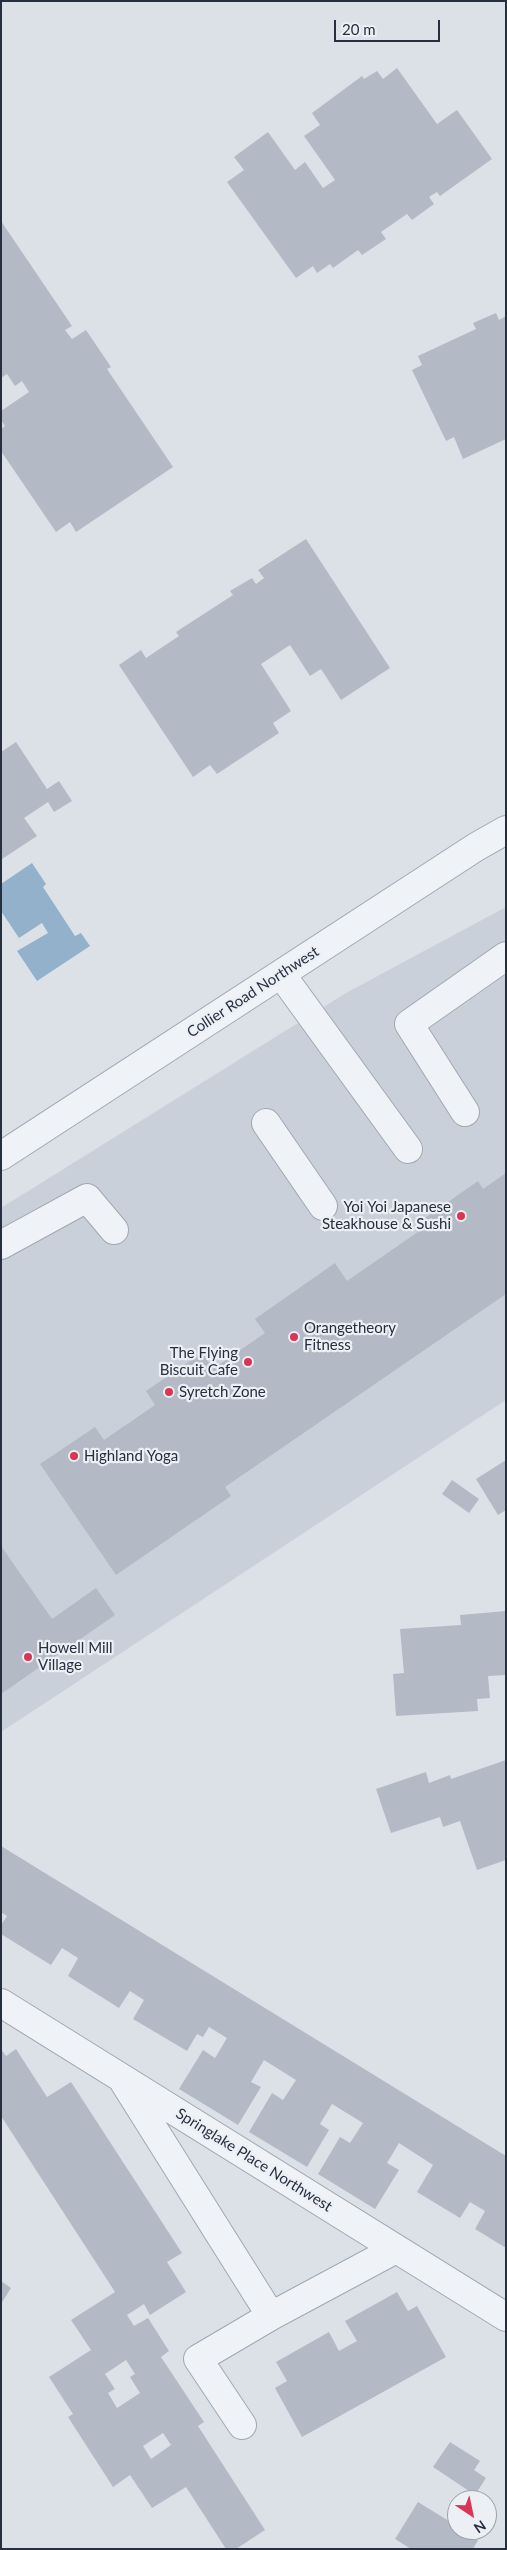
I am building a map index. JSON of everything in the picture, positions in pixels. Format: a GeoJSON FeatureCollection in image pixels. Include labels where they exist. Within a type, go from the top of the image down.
{"type":"FeatureCollection","features":[{"type":"Feature","properties":{"kind":"street","name":"Collier Road Northwest"},"geometry":{"type":"LineString","coordinates":[[1,1156],[476,847],[506,830]]}},
{"type":"Feature","properties":{"kind":"street"},"geometry":{"type":"LineString","coordinates":[[465,1112],[410,1024],[506,956]]}},
{"type":"Feature","properties":{"kind":"street"},"geometry":{"type":"LineString","coordinates":[[281,974],[408,1149]]}},
{"type":"Feature","properties":{"kind":"street"},"geometry":{"type":"LineString","coordinates":[[266,1123],[323,1206]]}},
{"type":"Feature","properties":{"kind":"street"},"geometry":{"type":"LineString","coordinates":[[1,1245],[87,1198],[114,1230]]}},
{"type":"Feature","properties":{"kind":"street","name":"Springlake Place Northwest"},"geometry":{"type":"LineString","coordinates":[[1,2003],[506,2317]]}},
{"type":"Feature","properties":{"kind":"street"},"geometry":{"type":"LineString","coordinates":[[121,2077],[270,2316]]}},
{"type":"Feature","properties":{"kind":"street"},"geometry":{"type":"LineString","coordinates":[[242,2425],[198,2358],[270,2316],[396,2249]]}},
{"type":"Feature","properties":{"kind":"shaded area"},"geometry":{"type":"Polygon","coordinates":[[[506,907],[506,1400],[1,1732],[1,1208],[346,993],[506,907]]]}},
{"type":"Feature","properties":{"kind":"water"},"geometry":{"type":"Polygon","coordinates":[[[32,863],[46,884],[43,887],[75,936],[81,933],[90,946],[37,981],[17,951],[48,933],[42,923],[19,938],[1,911],[1,884],[32,863]]]}},
{"type":"Feature","properties":{"kind":"building"},"geometry":{"type":"Polygon","coordinates":[[[397,68],[437,124],[457,110],[492,159],[440,196],[437,192],[429,197],[434,204],[412,220],[407,214],[381,232],[386,239],[362,255],[358,250],[333,268],[330,264],[317,273],[313,266],[296,278],[227,182],[244,170],[234,157],[268,132],[295,170],[305,162],[323,188],[335,180],[304,136],[320,125],[312,113],[362,76],[364,79],[377,71],[383,79],[397,68]]]}},
{"type":"Feature","properties":{"kind":"building"},"geometry":{"type":"Polygon","coordinates":[[[1,221],[72,326],[65,330],[72,339],[86,330],[111,367],[107,369],[173,467],[76,532],[70,522],[56,532],[1,451],[1,429],[5,426],[1,420],[1,411],[29,392],[22,381],[15,386],[7,374],[1,378],[1,221]]]}},
{"type":"Feature","properties":{"kind":"building"},"geometry":{"type":"Polygon","coordinates":[[[496,313],[499,320],[506,316],[506,439],[463,459],[454,437],[446,441],[412,370],[422,365],[418,356],[476,329],[473,323],[496,313]]]}},
{"type":"Feature","properties":{"kind":"building"},"geometry":{"type":"Polygon","coordinates":[[[306,539],[390,668],[341,700],[321,669],[310,676],[290,645],[261,664],[291,711],[273,723],[279,733],[217,774],[210,765],[193,777],[119,665],[141,650],[146,658],[179,636],[176,632],[233,595],[230,591],[252,578],[256,584],[264,578],[258,570],[306,539]]]}},
{"type":"Feature","properties":{"kind":"building"},"geometry":{"type":"Polygon","coordinates":[[[16,742],[47,789],[59,781],[72,801],[54,812],[48,802],[24,818],[37,836],[2,859],[1,752],[16,742]]]}},
{"type":"Feature","properties":{"kind":"building"},"geometry":{"type":"Polygon","coordinates":[[[506,1173],[506,1294],[225,1487],[231,1496],[116,1575],[40,1464],[95,1427],[104,1440],[155,1405],[146,1391],[202,1353],[213,1369],[265,1333],[255,1319],[335,1263],[347,1281],[425,1227],[421,1221],[478,1181],[483,1189],[506,1173]]]}},
{"type":"Feature","properties":{"kind":"building"},"geometry":{"type":"Polygon","coordinates":[[[506,1460],[506,1510],[498,1515],[476,1479],[506,1460]]]}},
{"type":"Feature","properties":{"kind":"building"},"geometry":{"type":"Polygon","coordinates":[[[452,1480],[479,1499],[469,1513],[442,1494],[452,1480]]]}},
{"type":"Feature","properties":{"kind":"building","name":"Howell Mill Village"},"geometry":{"type":"Polygon","coordinates":[[[1,1546],[52,1619],[96,1588],[115,1615],[1,1694],[1,1546]]]}},
{"type":"Feature","properties":{"kind":"building"},"geometry":{"type":"Polygon","coordinates":[[[506,1611],[506,1675],[488,1676],[490,1698],[477,1699],[478,1711],[396,1716],[393,1674],[404,1673],[400,1629],[461,1625],[460,1615],[506,1611]]]}},
{"type":"Feature","properties":{"kind":"building"},"geometry":{"type":"Polygon","coordinates":[[[506,1760],[506,1860],[477,1870],[460,1821],[443,1827],[440,1817],[391,1833],[376,1789],[426,1772],[429,1783],[450,1775],[451,1779],[506,1760]]]}},
{"type":"Feature","properties":{"kind":"building"},"geometry":{"type":"Polygon","coordinates":[[[1,1846],[506,2156],[506,2248],[475,2229],[485,2211],[470,2202],[460,2218],[417,2192],[433,2165],[399,2143],[387,2163],[399,2170],[375,2209],[318,2174],[340,2137],[350,2143],[363,2123],[332,2104],[320,2124],[329,2130],[307,2167],[249,2132],[272,2093],[283,2100],[296,2080],[264,2060],[251,2082],[261,2087],[238,2125],[179,2089],[203,2050],[215,2058],[227,2038],[209,2027],[203,2037],[197,2034],[187,2051],[133,2019],[144,2000],[130,1991],[119,2008],[68,1976],[78,1958],[62,1948],[51,1965],[1,1934],[1,1925],[7,1916],[1,1912],[1,1846]]]}},
{"type":"Feature","properties":{"kind":"building"},"geometry":{"type":"Polygon","coordinates":[[[1,2049],[6,2056],[16,2049],[47,2097],[71,2082],[182,2253],[167,2262],[186,2292],[150,2315],[144,2304],[127,2315],[134,2326],[148,2318],[169,2351],[161,2357],[204,2422],[198,2426],[265,2530],[236,2549],[226,2549],[186,2487],[152,2508],[130,2475],[113,2487],[68,2417],[73,2414],[49,2377],[91,2350],[71,2320],[115,2292],[1,2116],[1,2049]],[[126,2360],[105,2374],[115,2389],[108,2393],[117,2408],[140,2393],[130,2377],[135,2374],[126,2360]],[[163,2433],[143,2446],[151,2459],[171,2445],[163,2433]]]}},
{"type":"Feature","properties":{"kind":"building"},"geometry":{"type":"Polygon","coordinates":[[[1,2281],[11,2288],[1,2304],[1,2281]]]}},
{"type":"Feature","properties":{"kind":"building"},"geometry":{"type":"Polygon","coordinates":[[[397,2292],[408,2311],[417,2306],[446,2357],[302,2437],[275,2388],[287,2381],[276,2362],[329,2332],[339,2351],[357,2341],[345,2321],[397,2292]]]}},
{"type":"Feature","properties":{"kind":"building"},"geometry":{"type":"Polygon","coordinates":[[[450,2442],[480,2461],[474,2470],[486,2478],[478,2490],[468,2490],[433,2467],[450,2442]]]}},
{"type":"Feature","properties":{"kind":"building"},"geometry":{"type":"Polygon","coordinates":[[[418,2502],[447,2520],[447,2540],[478,2540],[473,2549],[411,2549],[395,2539],[418,2502]]]}},
{"type":"Feature","properties":{"kind":"place","name":"Yoi Yoi Japanese Steakhouse & Sushi"},"geometry":{"type":"Point","coordinates":[461,1216]}},
{"type":"Feature","properties":{"kind":"place","name":"Orangetheory Fitness"},"geometry":{"type":"Point","coordinates":[294,1337]}},
{"type":"Feature","properties":{"kind":"place","name":"The Flying Biscuit Cafe"},"geometry":{"type":"Point","coordinates":[248,1362]}},
{"type":"Feature","properties":{"kind":"place","name":"Syretch Zone"},"geometry":{"type":"Point","coordinates":[169,1392]}},
{"type":"Feature","properties":{"kind":"place","name":"Highland Yoga"},"geometry":{"type":"Point","coordinates":[74,1456]}},
{"type":"Feature","properties":{"kind":"place","name":"Howell Mill Village"},"geometry":{"type":"Point","coordinates":[28,1657]}}]}
